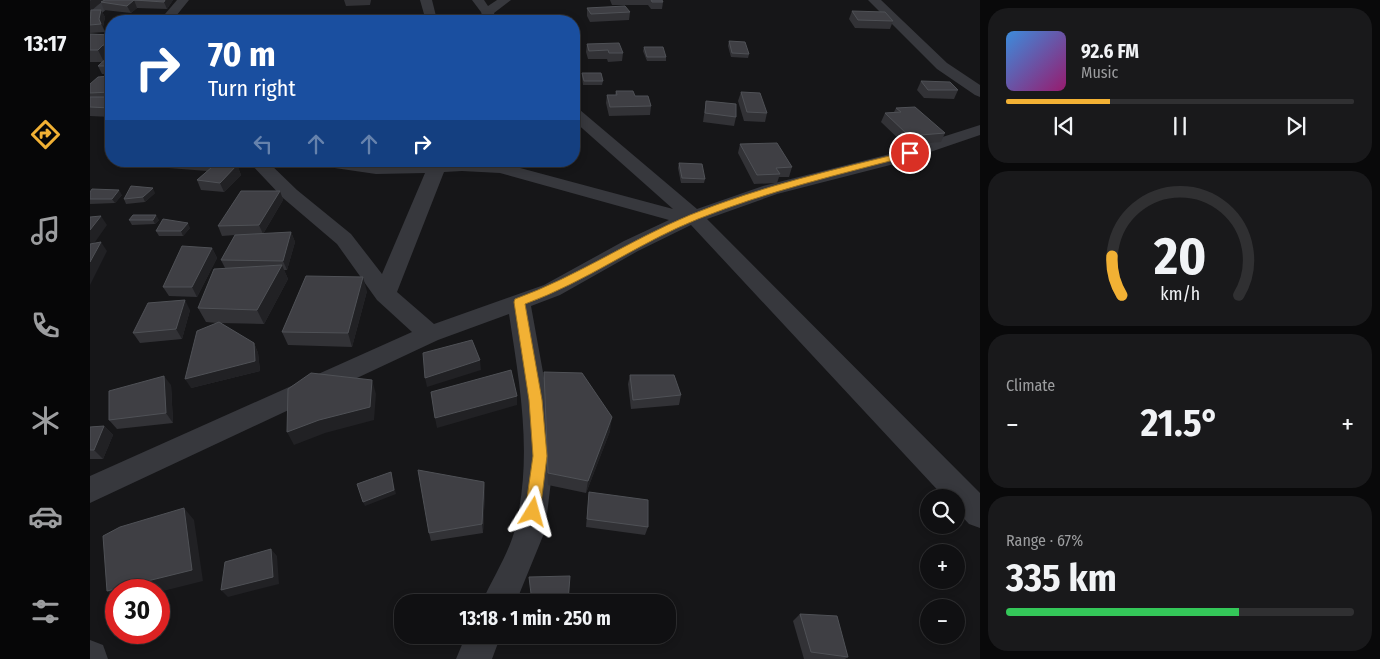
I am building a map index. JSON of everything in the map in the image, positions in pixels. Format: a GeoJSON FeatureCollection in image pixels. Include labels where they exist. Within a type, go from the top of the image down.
{"type":"FeatureCollection","features":[{"type":"Feature","properties":{"kind":"street"},"geometry":{"type":"LineString","coordinates":[[90,18],[111,0]]}},
{"type":"Feature","properties":{"kind":"street"},"geometry":{"type":"LineString","coordinates":[[170,15],[183,0]]}},
{"type":"Feature","properties":{"kind":"street"},"geometry":{"type":"LineString","coordinates":[[426,0],[429,15]]}},
{"type":"Feature","properties":{"kind":"street"},"geometry":{"type":"LineString","coordinates":[[478,0],[488,15]]}},
{"type":"Feature","properties":{"kind":"street"},"geometry":{"type":"LineString","coordinates":[[490,15],[505,0]]}},
{"type":"Feature","properties":{"kind":"street"},"geometry":{"type":"LineString","coordinates":[[874,0],[942,66],[980,92]]}},
{"type":"Feature","properties":{"kind":"street"},"geometry":{"type":"LineString","coordinates":[[580,118],[691,218],[980,514]]}},
{"type":"Feature","properties":{"kind":"street"},"geometry":{"type":"LineString","coordinates":[[90,490],[430,334],[552,290],[630,246],[691,218],[770,190],[892,159],[980,130]]}},
{"type":"Feature","properties":{"kind":"street"},"geometry":{"type":"LineString","coordinates":[[263,167],[290,194],[344,240],[385,294],[430,334]]}},
{"type":"Feature","properties":{"kind":"street"},"geometry":{"type":"LineString","coordinates":[[362,167],[376,169],[401,167]]}},
{"type":"Feature","properties":{"kind":"street"},"geometry":{"type":"LineString","coordinates":[[385,294],[437,167]]}},
{"type":"Feature","properties":{"kind":"street"},"geometry":{"type":"LineString","coordinates":[[485,167],[501,168],[691,218]]}},
{"type":"Feature","properties":{"kind":"street"},"geometry":{"type":"LineString","coordinates":[[502,594],[530,531],[540,456],[535,400],[519,302]]}},
{"type":"Feature","properties":{"kind":"street"},"geometry":{"type":"LineString","coordinates":[[474,659],[480,644]]}},
{"type":"Feature","properties":{"kind":"building"},"geometry":{"type":"Polygon","coordinates":[[[105,0],[134,0],[127,6],[101,2],[105,0]]]}},
{"type":"Feature","properties":{"kind":"building"},"geometry":{"type":"Polygon","coordinates":[[[134,0],[165,0],[164,2],[134,0]]]}},
{"type":"Feature","properties":{"kind":"building"},"geometry":{"type":"Polygon","coordinates":[[[651,0],[662,0],[663,2],[652,2],[651,0]]]}},
{"type":"Feature","properties":{"kind":"building"},"geometry":{"type":"Polygon","coordinates":[[[625,6],[630,12],[591,14],[587,8],[625,6]]]}},
{"type":"Feature","properties":{"kind":"building"},"geometry":{"type":"Polygon","coordinates":[[[91,10],[101,10],[99,19],[101,24],[90,25],[91,10]]]}},
{"type":"Feature","properties":{"kind":"building"},"geometry":{"type":"Polygon","coordinates":[[[852,11],[885,12],[893,21],[858,20],[852,11]]]}},
{"type":"Feature","properties":{"kind":"building"},"geometry":{"type":"Polygon","coordinates":[[[90,34],[105,35],[105,45],[98,50],[90,50],[90,34]]]}},
{"type":"Feature","properties":{"kind":"building"},"geometry":{"type":"Polygon","coordinates":[[[729,41],[745,42],[749,54],[732,53],[729,41]]]}},
{"type":"Feature","properties":{"kind":"building"},"geometry":{"type":"Polygon","coordinates":[[[619,43],[623,53],[609,53],[608,50],[589,51],[587,44],[619,43]]]}},
{"type":"Feature","properties":{"kind":"building"},"geometry":{"type":"Polygon","coordinates":[[[644,47],[663,47],[666,57],[647,57],[644,47]]]}},
{"type":"Feature","properties":{"kind":"building"},"geometry":{"type":"Polygon","coordinates":[[[105,60],[105,66],[98,66],[105,60]]]}},
{"type":"Feature","properties":{"kind":"building"},"geometry":{"type":"Polygon","coordinates":[[[582,73],[601,73],[603,81],[584,81],[582,73]]]}},
{"type":"Feature","properties":{"kind":"building"},"geometry":{"type":"Polygon","coordinates":[[[105,76],[105,92],[90,93],[90,84],[98,77],[105,76]]]}},
{"type":"Feature","properties":{"kind":"building"},"geometry":{"type":"Polygon","coordinates":[[[921,81],[950,82],[958,90],[928,90],[921,81]]]}},
{"type":"Feature","properties":{"kind":"building"},"geometry":{"type":"Polygon","coordinates":[[[616,91],[633,91],[635,96],[648,96],[651,106],[610,107],[607,95],[617,95],[616,91]]]}},
{"type":"Feature","properties":{"kind":"building"},"geometry":{"type":"Polygon","coordinates":[[[741,92],[760,93],[767,113],[747,112],[741,92]]]}},
{"type":"Feature","properties":{"kind":"building"},"geometry":{"type":"Polygon","coordinates":[[[90,97],[105,97],[105,108],[90,107],[90,97]]]}},
{"type":"Feature","properties":{"kind":"building"},"geometry":{"type":"Polygon","coordinates":[[[706,101],[736,104],[736,117],[705,113],[706,101]]]}},
{"type":"Feature","properties":{"kind":"building"},"geometry":{"type":"Polygon","coordinates":[[[915,107],[945,133],[909,136],[885,113],[901,112],[896,108],[915,107]]]}},
{"type":"Feature","properties":{"kind":"building"},"geometry":{"type":"Polygon","coordinates":[[[777,143],[792,167],[776,168],[780,174],[757,175],[740,144],[777,143]]]}},
{"type":"Feature","properties":{"kind":"building"},"geometry":{"type":"Polygon","coordinates":[[[679,163],[702,164],[705,179],[682,178],[679,163]]]}},
{"type":"Feature","properties":{"kind":"building"},"geometry":{"type":"Polygon","coordinates":[[[212,167],[235,167],[220,183],[197,180],[212,167]]]}},
{"type":"Feature","properties":{"kind":"building"},"geometry":{"type":"Polygon","coordinates":[[[131,186],[153,188],[143,197],[124,199],[131,186]]]}},
{"type":"Feature","properties":{"kind":"building"},"geometry":{"type":"Polygon","coordinates":[[[92,189],[119,190],[112,199],[90,199],[92,189]]]}},
{"type":"Feature","properties":{"kind":"building"},"geometry":{"type":"Polygon","coordinates":[[[241,191],[280,191],[259,225],[218,226],[241,191]]]}},
{"type":"Feature","properties":{"kind":"building"},"geometry":{"type":"Polygon","coordinates":[[[133,215],[156,215],[153,220],[129,220],[133,215]]]}},
{"type":"Feature","properties":{"kind":"building"},"geometry":{"type":"Polygon","coordinates":[[[101,216],[90,230],[90,217],[101,216]]]}},
{"type":"Feature","properties":{"kind":"building"},"geometry":{"type":"Polygon","coordinates":[[[163,219],[188,223],[181,231],[156,231],[163,219]]]}},
{"type":"Feature","properties":{"kind":"building"},"geometry":{"type":"Polygon","coordinates":[[[291,232],[283,261],[221,260],[235,235],[291,232]]]}},
{"type":"Feature","properties":{"kind":"building"},"geometry":{"type":"Polygon","coordinates":[[[101,242],[90,262],[90,244],[101,242]]]}},
{"type":"Feature","properties":{"kind":"building"},"geometry":{"type":"Polygon","coordinates":[[[182,246],[212,248],[192,287],[163,287],[182,246]]]}},
{"type":"Feature","properties":{"kind":"building"},"geometry":{"type":"Polygon","coordinates":[[[282,265],[257,310],[198,308],[214,269],[282,265]]]}},
{"type":"Feature","properties":{"kind":"building"},"geometry":{"type":"Polygon","coordinates":[[[306,276],[363,277],[348,333],[282,332],[306,276]]]}},
{"type":"Feature","properties":{"kind":"building"},"geometry":{"type":"Polygon","coordinates":[[[185,300],[176,329],[133,333],[148,303],[185,300]]]}},
{"type":"Feature","properties":{"kind":"building"},"geometry":{"type":"Polygon","coordinates":[[[219,322],[254,343],[255,361],[185,379],[197,331],[219,322]]]}},
{"type":"Feature","properties":{"kind":"building"},"geometry":{"type":"Polygon","coordinates":[[[472,340],[480,360],[425,378],[423,353],[472,340]]]}},
{"type":"Feature","properties":{"kind":"building"},"geometry":{"type":"Polygon","coordinates":[[[511,370],[517,396],[435,418],[431,392],[511,370]]]}},
{"type":"Feature","properties":{"kind":"building"},"geometry":{"type":"Polygon","coordinates":[[[544,372],[582,373],[612,417],[588,481],[548,473],[544,372]]]}},
{"type":"Feature","properties":{"kind":"building"},"geometry":{"type":"Polygon","coordinates":[[[311,373],[372,380],[370,407],[319,420],[287,432],[288,389],[311,373]]]}},
{"type":"Feature","properties":{"kind":"building"},"geometry":{"type":"Polygon","coordinates":[[[630,375],[674,375],[681,395],[633,400],[630,375]]]}},
{"type":"Feature","properties":{"kind":"building"},"geometry":{"type":"Polygon","coordinates":[[[164,376],[166,413],[109,420],[109,391],[164,376]]]}},
{"type":"Feature","properties":{"kind":"building"},"geometry":{"type":"Polygon","coordinates":[[[104,426],[94,450],[90,450],[90,427],[104,426]]]}},
{"type":"Feature","properties":{"kind":"building"},"geometry":{"type":"Polygon","coordinates":[[[418,470],[484,482],[482,524],[429,533],[418,470]]]}},
{"type":"Feature","properties":{"kind":"building"},"geometry":{"type":"Polygon","coordinates":[[[391,472],[394,490],[363,502],[357,484],[391,472]]]}},
{"type":"Feature","properties":{"kind":"building"},"geometry":{"type":"Polygon","coordinates":[[[589,492],[648,500],[648,527],[587,519],[589,492]]]}},
{"type":"Feature","properties":{"kind":"building"},"geometry":{"type":"Polygon","coordinates":[[[184,508],[192,570],[156,579],[106,579],[103,536],[120,527],[184,508]]]}},
{"type":"Feature","properties":{"kind":"building"},"geometry":{"type":"Polygon","coordinates":[[[271,549],[273,577],[221,590],[225,562],[271,549]]]}},
{"type":"Feature","properties":{"kind":"building"},"geometry":{"type":"Polygon","coordinates":[[[570,576],[569,594],[531,594],[529,577],[570,576]]]}},
{"type":"Feature","properties":{"kind":"building"},"geometry":{"type":"Polygon","coordinates":[[[800,614],[837,616],[848,657],[811,652],[800,614]]]}},
{"type":"Feature","properties":{"kind":"route"},"geometry":{"type":"LineString","coordinates":[[533,512],[540,456],[535,400],[519,302],[552,290],[630,246],[694,217],[770,190],[910,153]]}}]}
